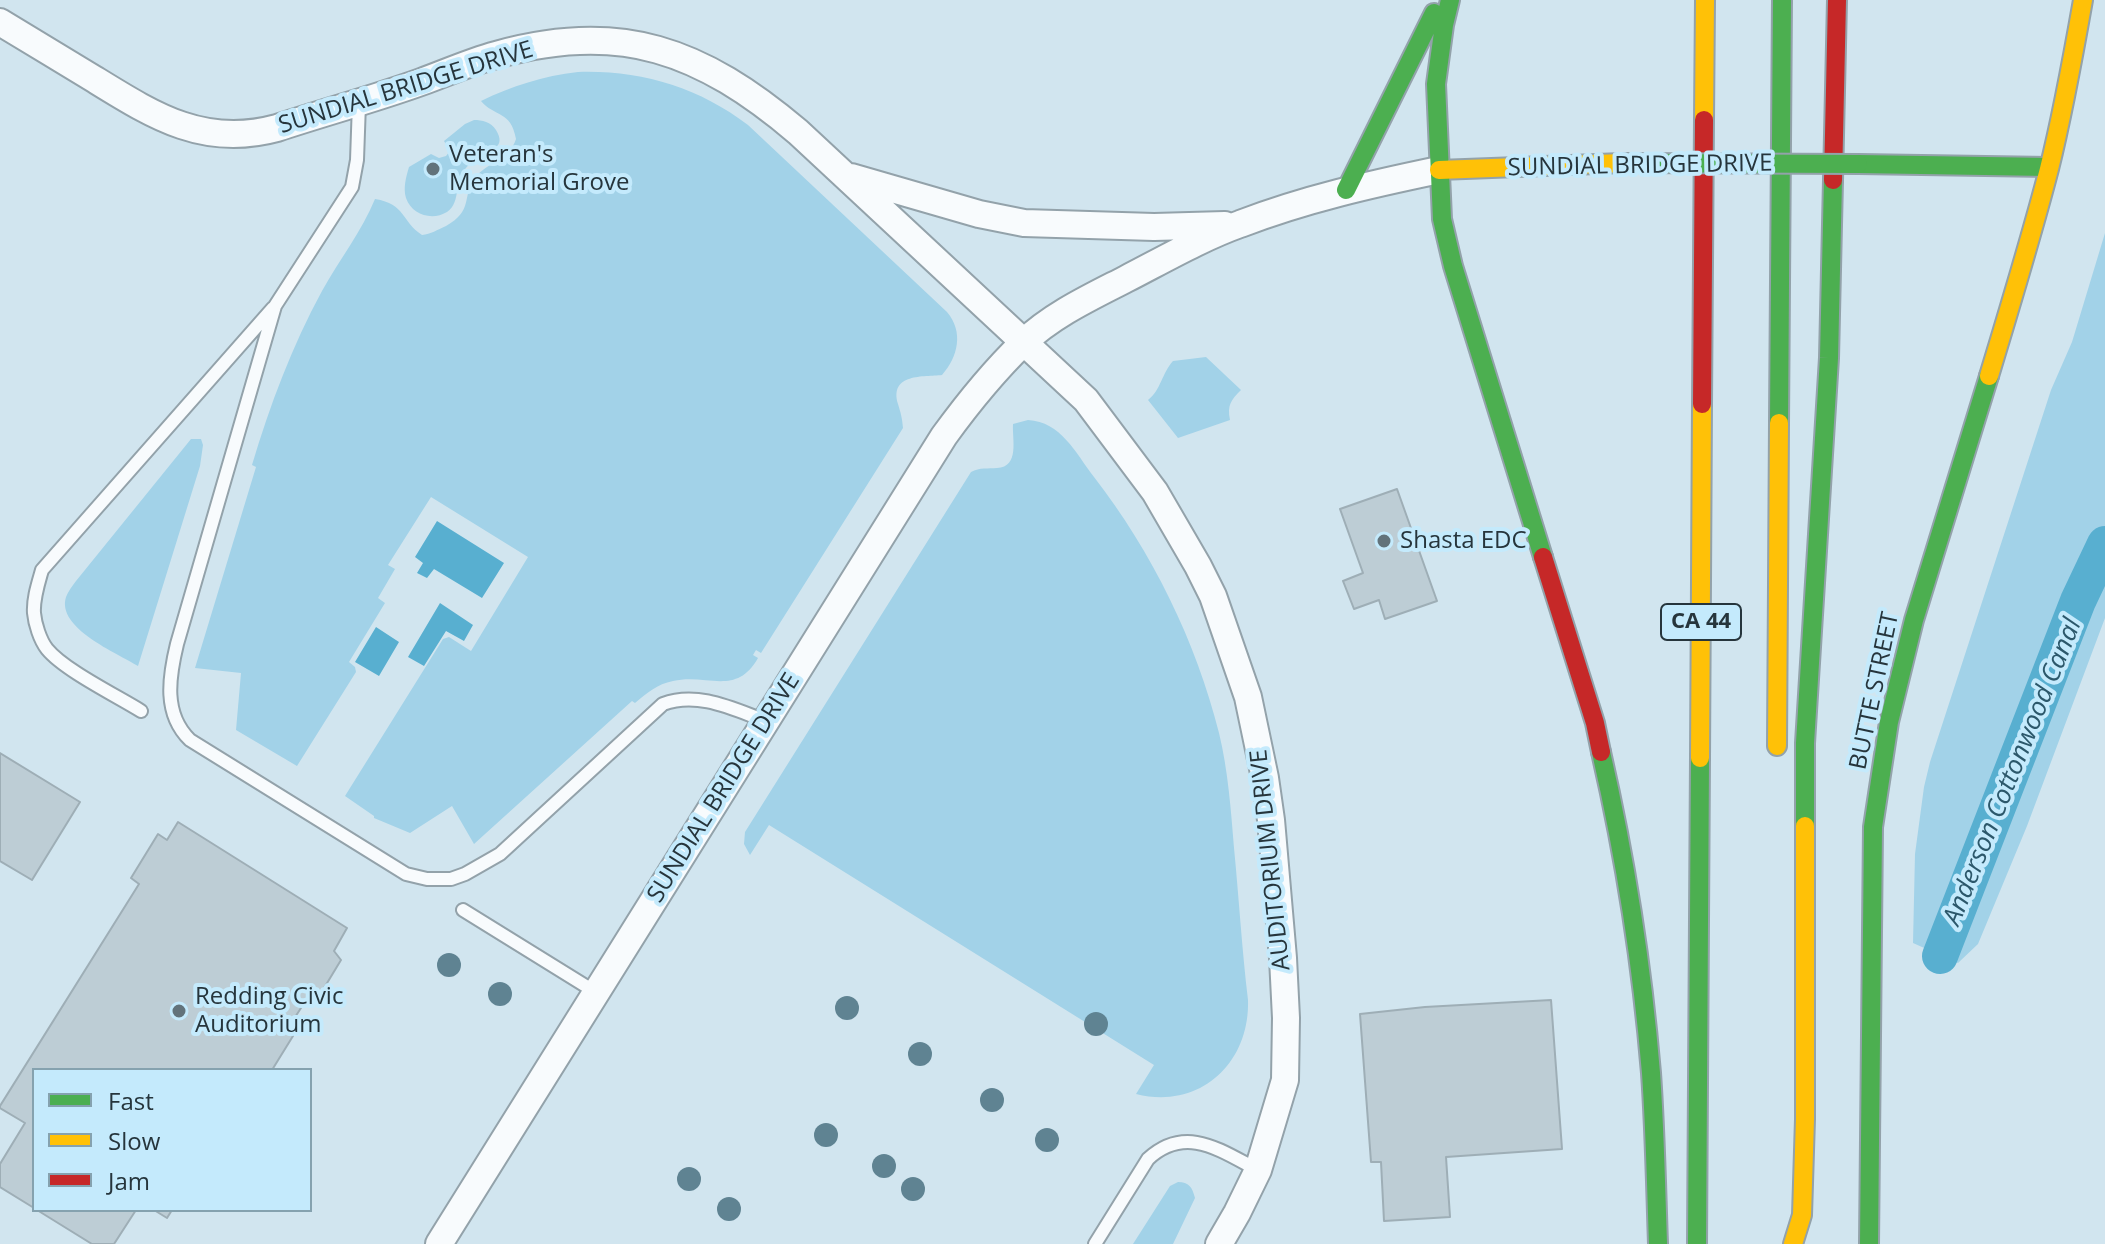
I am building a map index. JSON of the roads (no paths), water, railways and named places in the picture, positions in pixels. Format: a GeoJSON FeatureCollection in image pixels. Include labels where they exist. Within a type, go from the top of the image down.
{"type":"FeatureCollection","features":[{"type":"Feature","properties":{"kind":"main road"},"geometry":{"type":"LineString","coordinates":[[1346,190],[1440,0]]}},
{"type":"Feature","properties":{"kind":"main road"},"geometry":{"type":"LineString","coordinates":[[1450,0],[1436,84],[1442,219],[1453,266],[1595,723],[1621,839],[1648,1034],[1658,1244]]}},
{"type":"Feature","properties":{"kind":"main road","name":"CA 44"},"geometry":{"type":"LineString","coordinates":[[1697,1244],[1705,0]]}},
{"type":"Feature","properties":{"kind":"main road"},"geometry":{"type":"LineString","coordinates":[[1777,763],[1782,0]]}},
{"type":"Feature","properties":{"kind":"main road"},"geometry":{"type":"LineString","coordinates":[[1784,1240],[1802,1215],[1805,743],[1829,358],[1837,0]]}},
{"type":"Feature","properties":{"kind":"main road","name":"BUTTE STREET"},"geometry":{"type":"LineString","coordinates":[[1869,1244],[1873,827],[1889,722],[1914,620],[2049,167],[2083,0]]}},
{"type":"Feature","properties":{"kind":"main road","name":"SUNDIAL BRIDGE DRIVE"},"geometry":{"type":"LineString","coordinates":[[1439,170],[1623,163],[2049,167]]}},
{"type":"Feature","properties":{"kind":"street","name":"SUNDIAL BRIDGE DRIVE"},"geometry":{"type":"LineString","coordinates":[[0,22],[145,110],[181,127],[229,135],[261,133],[497,55],[562,42],[618,41],[677,55],[727,79],[773,111],[1024,342]]}},
{"type":"Feature","properties":{"kind":"street","name":"SUNDIAL BRIDGE DRIVE"},"geometry":{"type":"LineString","coordinates":[[439,1244],[944,436],[974,396],[1024,342],[1088,298],[1238,224],[1346,190],[1439,170]]}},
{"type":"Feature","properties":{"kind":"street","name":"SUNDIAL BRIDGE DRIVE"},"geometry":{"type":"LineString","coordinates":[[847,177],[979,214],[1024,223],[1154,227],[1238,224]]}},
{"type":"Feature","properties":{"kind":"street","name":"AUDITORIUM DRIVE"},"geometry":{"type":"LineString","coordinates":[[1024,342],[1086,400],[1155,492],[1213,596],[1248,697],[1271,820],[1283,958],[1285,1080],[1258,1170],[1219,1244]]}},
{"type":"Feature","properties":{"kind":"lane"},"geometry":{"type":"LineString","coordinates":[[141,711],[67,666],[47,648],[34,614],[42,570],[275,306],[352,187],[357,160],[359,102]]}},
{"type":"Feature","properties":{"kind":"lane"},"geometry":{"type":"LineString","coordinates":[[275,306],[171,668],[170,694],[174,719],[190,740],[406,874],[427,879],[451,879],[500,854],[663,704],[686,698],[717,704],[766,721]]}},
{"type":"Feature","properties":{"kind":"lane"},"geometry":{"type":"LineString","coordinates":[[463,910],[597,993]]}},
{"type":"Feature","properties":{"kind":"lane"},"geometry":{"type":"LineString","coordinates":[[1095,1244],[1148,1159],[1161,1148],[1193,1141],[1207,1144],[1258,1170]]}},
{"type":"Feature","properties":{"kind":"waterway","name":"Anderson Cottonwood Canal"},"geometry":{"type":"LineString","coordinates":[[1940,956],[2078,601],[2105,544]]}},
{"type":"Feature","properties":{"kind":"place","name":"Veteran's Memorial Grove"},"geometry":{"type":"Point","coordinates":[433,169]}},
{"type":"Feature","properties":{"kind":"place","name":"Shasta EDC"},"geometry":{"type":"Point","coordinates":[1384,541]}},
{"type":"Feature","properties":{"kind":"place","name":"Redding Civic Auditorium"},"geometry":{"type":"Point","coordinates":[179,1011]}}]}
